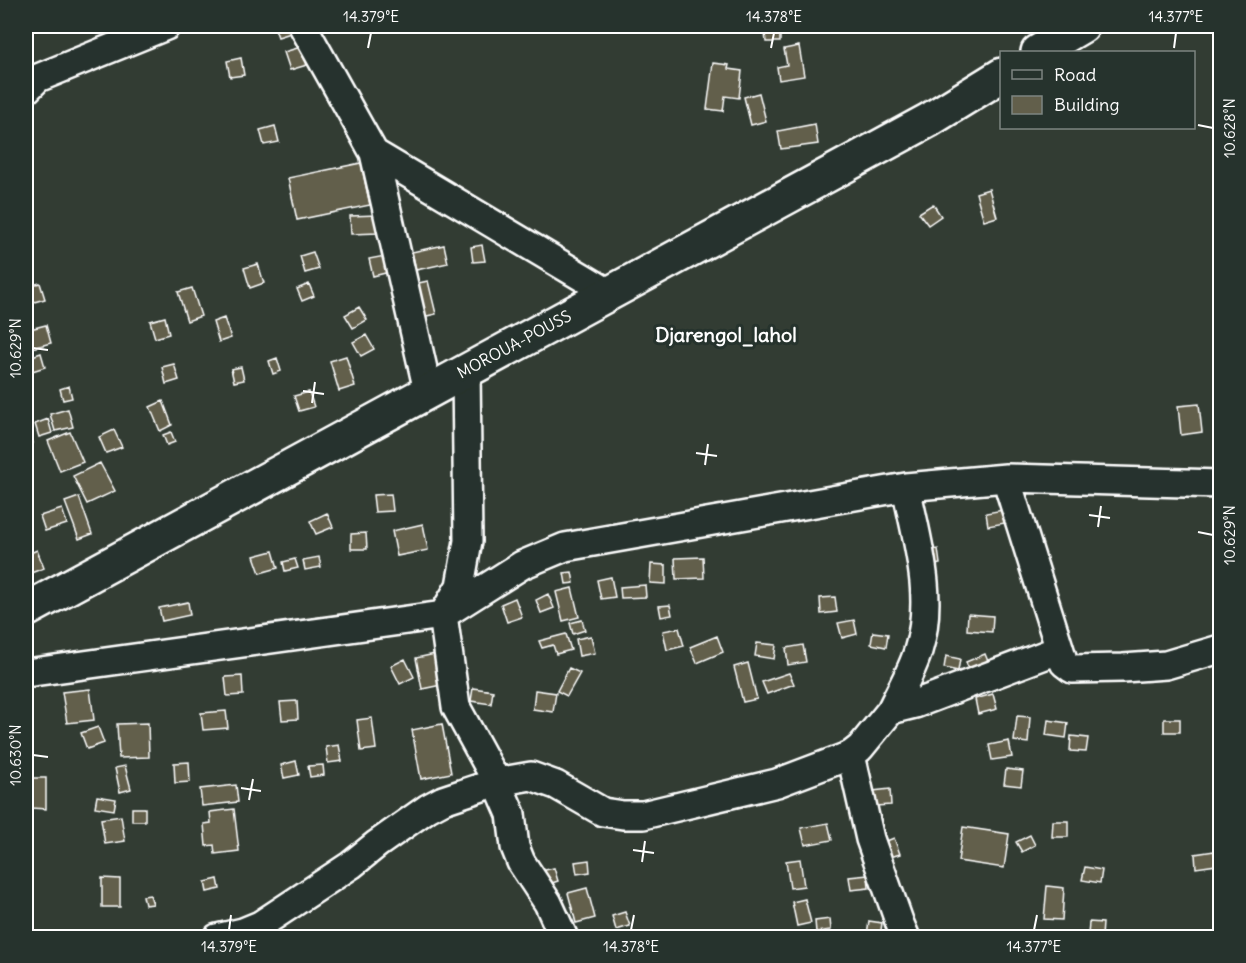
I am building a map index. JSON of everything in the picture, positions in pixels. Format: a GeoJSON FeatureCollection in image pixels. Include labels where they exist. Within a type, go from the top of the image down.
{"type":"FeatureCollection","features":[{"type":"Feature","properties":{"kind":"main road"},"geometry":{"type":"LineString","coordinates":[[1040,51],[1082,26]]}},
{"type":"Feature","properties":{"kind":"main road","name":"MOROUA-POUSS"},"geometry":{"type":"LineString","coordinates":[[26,610],[929,120],[1000,76]]}},
{"type":"Feature","properties":{"kind":"street"},"geometry":{"type":"LineString","coordinates":[[30,82],[166,26]]}},
{"type":"Feature","properties":{"kind":"street"},"geometry":{"type":"LineString","coordinates":[[303,26],[374,153],[428,391]]}},
{"type":"Feature","properties":{"kind":"street"},"geometry":{"type":"LineString","coordinates":[[374,153],[609,293]]}},
{"type":"Feature","properties":{"kind":"street"},"geometry":{"type":"LineString","coordinates":[[466,370],[468,541],[460,586],[443,615],[456,707],[497,782],[511,814],[515,847],[520,862],[548,903],[564,938]]}},
{"type":"Feature","properties":{"kind":"street"},"geometry":{"type":"LineString","coordinates":[[26,673],[443,615],[522,565],[565,547],[906,487],[1006,478],[1221,484]]}},
{"type":"Feature","properties":{"kind":"street"},"geometry":{"type":"LineString","coordinates":[[1006,478],[1058,650],[1064,663],[1072,669],[1166,665],[1221,649]]}},
{"type":"Feature","properties":{"kind":"street"},"geometry":{"type":"LineString","coordinates":[[217,938],[260,925],[351,865],[428,808],[443,800],[497,782],[531,776],[556,785],[603,812],[643,815],[777,783],[851,755],[860,748],[891,710],[918,652],[925,616],[924,579],[906,487]]}},
{"type":"Feature","properties":{"kind":"street"},"geometry":{"type":"LineString","coordinates":[[891,710],[915,704],[1058,650]]}},
{"type":"Feature","properties":{"kind":"street"},"geometry":{"type":"LineString","coordinates":[[851,755],[870,839],[906,938]]}},
{"type":"Feature","properties":{"kind":"building"},"geometry":{"type":"Polygon","coordinates":[[[274,26],[289,26],[291,33],[278,37],[274,26]]]}},
{"type":"Feature","properties":{"kind":"building"},"geometry":{"type":"Polygon","coordinates":[[[765,33],[780,33],[780,42],[766,42],[765,33]]]}},
{"type":"Feature","properties":{"kind":"building"},"geometry":{"type":"Polygon","coordinates":[[[799,46],[804,76],[779,80],[777,67],[787,65],[784,49],[799,46]]]}},
{"type":"Feature","properties":{"kind":"building"},"geometry":{"type":"Polygon","coordinates":[[[301,47],[307,65],[290,70],[284,52],[301,47]]]}},
{"type":"Feature","properties":{"kind":"building"},"geometry":{"type":"Polygon","coordinates":[[[241,58],[244,75],[230,77],[227,61],[241,58]]]}},
{"type":"Feature","properties":{"kind":"building"},"geometry":{"type":"Polygon","coordinates":[[[713,63],[729,65],[728,69],[742,71],[739,98],[725,96],[723,111],[707,109],[713,63]]]}},
{"type":"Feature","properties":{"kind":"building"},"geometry":{"type":"Polygon","coordinates":[[[759,93],[766,121],[751,125],[744,97],[759,93]]]}},
{"type":"Feature","properties":{"kind":"building"},"geometry":{"type":"Polygon","coordinates":[[[815,124],[818,144],[781,149],[778,131],[815,124]]]}},
{"type":"Feature","properties":{"kind":"building"},"geometry":{"type":"Polygon","coordinates":[[[275,126],[279,142],[264,145],[260,130],[275,126]]]}},
{"type":"Feature","properties":{"kind":"building"},"geometry":{"type":"Polygon","coordinates":[[[361,163],[370,205],[297,220],[288,178],[361,163]]]}},
{"type":"Feature","properties":{"kind":"building"},"geometry":{"type":"Polygon","coordinates":[[[989,189],[997,217],[984,221],[976,193],[989,189]]]}},
{"type":"Feature","properties":{"kind":"building"},"geometry":{"type":"Polygon","coordinates":[[[933,204],[941,216],[928,225],[919,213],[933,204]]]}},
{"type":"Feature","properties":{"kind":"building"},"geometry":{"type":"Polygon","coordinates":[[[377,215],[378,233],[351,234],[350,216],[377,215]]]}},
{"type":"Feature","properties":{"kind":"building"},"geometry":{"type":"Polygon","coordinates":[[[444,245],[448,263],[416,270],[412,252],[444,245]]]}},
{"type":"Feature","properties":{"kind":"building"},"geometry":{"type":"Polygon","coordinates":[[[482,245],[485,261],[473,262],[471,247],[482,245]]]}},
{"type":"Feature","properties":{"kind":"building"},"geometry":{"type":"Polygon","coordinates":[[[313,252],[319,269],[305,273],[300,256],[313,252]]]}},
{"type":"Feature","properties":{"kind":"building"},"geometry":{"type":"Polygon","coordinates":[[[390,255],[394,271],[373,276],[369,259],[390,255]]]}},
{"type":"Feature","properties":{"kind":"building"},"geometry":{"type":"Polygon","coordinates":[[[258,264],[264,283],[250,288],[244,268],[258,264]]]}},
{"type":"Feature","properties":{"kind":"building"},"geometry":{"type":"Polygon","coordinates":[[[428,281],[436,314],[422,317],[414,284],[428,281]]]}},
{"type":"Feature","properties":{"kind":"building"},"geometry":{"type":"Polygon","coordinates":[[[40,283],[45,299],[34,302],[29,286],[40,283]]]}},
{"type":"Feature","properties":{"kind":"building"},"geometry":{"type":"Polygon","coordinates":[[[309,284],[314,296],[302,301],[297,289],[309,284]]]}},
{"type":"Feature","properties":{"kind":"building"},"geometry":{"type":"Polygon","coordinates":[[[192,288],[201,316],[187,321],[178,292],[192,288]]]}},
{"type":"Feature","properties":{"kind":"building"},"geometry":{"type":"Polygon","coordinates":[[[359,307],[367,320],[353,328],[345,315],[359,307]]]}},
{"type":"Feature","properties":{"kind":"building"},"geometry":{"type":"Polygon","coordinates":[[[165,317],[169,334],[155,338],[150,321],[165,317]]]}},
{"type":"Feature","properties":{"kind":"building"},"geometry":{"type":"Polygon","coordinates":[[[224,318],[231,338],[219,342],[213,322],[224,318]]]}},
{"type":"Feature","properties":{"kind":"building"},"geometry":{"type":"Polygon","coordinates":[[[46,325],[51,343],[28,349],[26,330],[46,325]]]}},
{"type":"Feature","properties":{"kind":"building"},"geometry":{"type":"Polygon","coordinates":[[[366,335],[374,349],[361,356],[353,342],[366,335]]]}},
{"type":"Feature","properties":{"kind":"building"},"geometry":{"type":"Polygon","coordinates":[[[41,353],[45,367],[26,373],[26,358],[41,353]]]}},
{"type":"Feature","properties":{"kind":"building"},"geometry":{"type":"Polygon","coordinates":[[[346,356],[355,386],[339,391],[330,361],[346,356]]]}},
{"type":"Feature","properties":{"kind":"building"},"geometry":{"type":"Polygon","coordinates":[[[277,358],[281,371],[273,374],[269,361],[277,358]]]}},
{"type":"Feature","properties":{"kind":"building"},"geometry":{"type":"Polygon","coordinates":[[[174,364],[179,380],[166,384],[162,367],[174,364]]]}},
{"type":"Feature","properties":{"kind":"building"},"geometry":{"type":"Polygon","coordinates":[[[241,367],[244,380],[234,382],[231,369],[241,367]]]}},
{"type":"Feature","properties":{"kind":"building"},"geometry":{"type":"Polygon","coordinates":[[[69,386],[72,398],[63,400],[60,389],[69,386]]]}},
{"type":"Feature","properties":{"kind":"building"},"geometry":{"type":"Polygon","coordinates":[[[309,392],[314,407],[299,411],[294,396],[309,392]]]}},
{"type":"Feature","properties":{"kind":"building"},"geometry":{"type":"Polygon","coordinates":[[[163,401],[172,425],[160,431],[150,407],[163,401]]]}},
{"type":"Feature","properties":{"kind":"building"},"geometry":{"type":"Polygon","coordinates":[[[1199,404],[1202,432],[1181,435],[1178,406],[1199,404]]]}},
{"type":"Feature","properties":{"kind":"building"},"geometry":{"type":"Polygon","coordinates":[[[68,409],[73,427],[55,431],[50,414],[68,409]]]}},
{"type":"Feature","properties":{"kind":"building"},"geometry":{"type":"Polygon","coordinates":[[[48,419],[52,433],[39,437],[35,424],[48,419]]]}},
{"type":"Feature","properties":{"kind":"building"},"geometry":{"type":"Polygon","coordinates":[[[28,429],[33,443],[26,446],[26,430],[28,429]]]}},
{"type":"Feature","properties":{"kind":"building"},"geometry":{"type":"Polygon","coordinates":[[[114,430],[122,447],[106,453],[99,437],[114,430]]]}},
{"type":"Feature","properties":{"kind":"building"},"geometry":{"type":"Polygon","coordinates":[[[70,432],[83,462],[60,471],[48,441],[70,432]]]}},
{"type":"Feature","properties":{"kind":"building"},"geometry":{"type":"Polygon","coordinates":[[[171,432],[175,442],[167,445],[163,435],[171,432]]]}},
{"type":"Feature","properties":{"kind":"building"},"geometry":{"type":"Polygon","coordinates":[[[100,463],[115,491],[87,504],[73,476],[100,463]]]}},
{"type":"Feature","properties":{"kind":"building"},"geometry":{"type":"Polygon","coordinates":[[[391,494],[393,511],[375,512],[373,495],[391,494]]]}},
{"type":"Feature","properties":{"kind":"building"},"geometry":{"type":"Polygon","coordinates":[[[79,497],[92,534],[79,539],[65,502],[79,497]]]}},
{"type":"Feature","properties":{"kind":"building"},"geometry":{"type":"Polygon","coordinates":[[[62,509],[67,524],[45,531],[40,516],[62,509]]]}},
{"type":"Feature","properties":{"kind":"building"},"geometry":{"type":"Polygon","coordinates":[[[1003,510],[1005,523],[988,526],[986,513],[1003,510]]]}},
{"type":"Feature","properties":{"kind":"building"},"geometry":{"type":"Polygon","coordinates":[[[327,513],[333,527],[316,534],[310,521],[327,513]]]}},
{"type":"Feature","properties":{"kind":"building"},"geometry":{"type":"Polygon","coordinates":[[[423,524],[428,550],[397,556],[392,531],[423,524]]]}},
{"type":"Feature","properties":{"kind":"building"},"geometry":{"type":"Polygon","coordinates":[[[366,533],[367,549],[351,549],[351,534],[366,533]]]}},
{"type":"Feature","properties":{"kind":"building"},"geometry":{"type":"Polygon","coordinates":[[[938,549],[940,564],[928,567],[925,551],[938,549]]]}},
{"type":"Feature","properties":{"kind":"building"},"geometry":{"type":"Polygon","coordinates":[[[37,550],[44,568],[26,575],[26,555],[37,550]]]}},
{"type":"Feature","properties":{"kind":"building"},"geometry":{"type":"Polygon","coordinates":[[[273,551],[278,568],[260,573],[254,556],[273,551]]]}},
{"type":"Feature","properties":{"kind":"building"},"geometry":{"type":"Polygon","coordinates":[[[319,557],[321,567],[305,570],[303,560],[319,557]]]}},
{"type":"Feature","properties":{"kind":"building"},"geometry":{"type":"Polygon","coordinates":[[[703,557],[704,578],[676,579],[675,558],[703,557]]]}},
{"type":"Feature","properties":{"kind":"building"},"geometry":{"type":"Polygon","coordinates":[[[295,559],[298,568],[285,571],[283,562],[295,559]]]}},
{"type":"Feature","properties":{"kind":"building"},"geometry":{"type":"Polygon","coordinates":[[[651,564],[666,565],[666,584],[650,583],[651,564]]]}},
{"type":"Feature","properties":{"kind":"building"},"geometry":{"type":"Polygon","coordinates":[[[572,572],[574,583],[566,584],[564,573],[572,572]]]}},
{"type":"Feature","properties":{"kind":"building"},"geometry":{"type":"Polygon","coordinates":[[[611,577],[615,597],[601,599],[597,580],[611,577]]]}},
{"type":"Feature","properties":{"kind":"building"},"geometry":{"type":"Polygon","coordinates":[[[645,585],[646,597],[621,598],[620,587],[645,585]]]}},
{"type":"Feature","properties":{"kind":"building"},"geometry":{"type":"Polygon","coordinates":[[[572,588],[579,617],[563,621],[556,592],[572,588]]]}},
{"type":"Feature","properties":{"kind":"building"},"geometry":{"type":"Polygon","coordinates":[[[548,594],[554,608],[541,613],[536,600],[548,594]]]}},
{"type":"Feature","properties":{"kind":"building"},"geometry":{"type":"Polygon","coordinates":[[[835,597],[837,612],[821,614],[820,598],[835,597]]]}},
{"type":"Feature","properties":{"kind":"building"},"geometry":{"type":"Polygon","coordinates":[[[515,598],[522,617],[507,622],[501,604],[515,598]]]}},
{"type":"Feature","properties":{"kind":"building"},"geometry":{"type":"Polygon","coordinates":[[[188,602],[190,615],[162,621],[159,608],[188,602]]]}},
{"type":"Feature","properties":{"kind":"building"},"geometry":{"type":"Polygon","coordinates":[[[670,605],[672,615],[661,617],[659,606],[670,605]]]}},
{"type":"Feature","properties":{"kind":"building"},"geometry":{"type":"Polygon","coordinates":[[[968,614],[993,616],[992,632],[967,630],[968,614]]]}},
{"type":"Feature","properties":{"kind":"building"},"geometry":{"type":"Polygon","coordinates":[[[582,620],[585,630],[573,634],[570,623],[582,620]]]}},
{"type":"Feature","properties":{"kind":"building"},"geometry":{"type":"Polygon","coordinates":[[[854,620],[857,634],[842,638],[838,623],[854,620]]]}},
{"type":"Feature","properties":{"kind":"building"},"geometry":{"type":"Polygon","coordinates":[[[679,628],[684,646],[667,650],[663,631],[679,628]]]}},
{"type":"Feature","properties":{"kind":"building"},"geometry":{"type":"Polygon","coordinates":[[[873,632],[888,634],[886,647],[871,644],[873,632]]]}},
{"type":"Feature","properties":{"kind":"building"},"geometry":{"type":"Polygon","coordinates":[[[566,634],[571,650],[556,654],[553,645],[542,648],[539,641],[566,634]]]}},
{"type":"Feature","properties":{"kind":"building"},"geometry":{"type":"Polygon","coordinates":[[[591,636],[595,653],[579,656],[576,639],[591,636]]]}},
{"type":"Feature","properties":{"kind":"building"},"geometry":{"type":"Polygon","coordinates":[[[717,636],[723,652],[697,663],[690,647],[717,636]]]}},
{"type":"Feature","properties":{"kind":"building"},"geometry":{"type":"Polygon","coordinates":[[[757,643],[776,645],[774,659],[755,656],[757,643]]]}},
{"type":"Feature","properties":{"kind":"building"},"geometry":{"type":"Polygon","coordinates":[[[803,645],[806,662],[788,665],[786,648],[803,645]]]}},
{"type":"Feature","properties":{"kind":"building"},"geometry":{"type":"Polygon","coordinates":[[[440,653],[446,684],[422,689],[416,658],[440,653]]]}},
{"type":"Feature","properties":{"kind":"building"},"geometry":{"type":"Polygon","coordinates":[[[985,654],[990,666],[970,674],[966,662],[985,654]]]}},
{"type":"Feature","properties":{"kind":"building"},"geometry":{"type":"Polygon","coordinates":[[[946,656],[960,659],[958,671],[944,668],[946,656]]]}},
{"type":"Feature","properties":{"kind":"building"},"geometry":{"type":"Polygon","coordinates":[[[405,659],[414,677],[400,684],[391,666],[405,659]]]}},
{"type":"Feature","properties":{"kind":"building"},"geometry":{"type":"Polygon","coordinates":[[[748,663],[757,699],[743,702],[734,667],[748,663]]]}},
{"type":"Feature","properties":{"kind":"building"},"geometry":{"type":"Polygon","coordinates":[[[569,668],[580,673],[567,696],[557,691],[569,668]]]}},
{"type":"Feature","properties":{"kind":"building"},"geometry":{"type":"Polygon","coordinates":[[[789,673],[794,684],[767,694],[762,682],[789,673]]]}},
{"type":"Feature","properties":{"kind":"building"},"geometry":{"type":"Polygon","coordinates":[[[242,676],[243,695],[227,696],[225,677],[242,676]]]}},
{"type":"Feature","properties":{"kind":"building"},"geometry":{"type":"Polygon","coordinates":[[[473,688],[493,691],[491,704],[471,701],[473,688]]]}},
{"type":"Feature","properties":{"kind":"building"},"geometry":{"type":"Polygon","coordinates":[[[90,689],[94,720],[67,723],[62,692],[90,689]]]}},
{"type":"Feature","properties":{"kind":"building"},"geometry":{"type":"Polygon","coordinates":[[[535,690],[556,693],[553,712],[533,709],[535,690]]]}},
{"type":"Feature","properties":{"kind":"building"},"geometry":{"type":"Polygon","coordinates":[[[993,694],[997,709],[978,714],[975,699],[993,694]]]}},
{"type":"Feature","properties":{"kind":"building"},"geometry":{"type":"Polygon","coordinates":[[[297,701],[298,719],[282,720],[280,702],[297,701]]]}},
{"type":"Feature","properties":{"kind":"building"},"geometry":{"type":"Polygon","coordinates":[[[226,711],[228,728],[203,730],[201,713],[226,711]]]}},
{"type":"Feature","properties":{"kind":"building"},"geometry":{"type":"Polygon","coordinates":[[[1017,716],[1030,717],[1028,743],[1014,741],[1017,716]]]}},
{"type":"Feature","properties":{"kind":"building"},"geometry":{"type":"Polygon","coordinates":[[[372,718],[376,749],[361,751],[357,720],[372,718]]]}},
{"type":"Feature","properties":{"kind":"building"},"geometry":{"type":"Polygon","coordinates":[[[1164,719],[1180,719],[1180,732],[1164,732],[1164,719]]]}},
{"type":"Feature","properties":{"kind":"building"},"geometry":{"type":"Polygon","coordinates":[[[1048,720],[1068,723],[1066,738],[1046,735],[1048,720]]]}},
{"type":"Feature","properties":{"kind":"building"},"geometry":{"type":"Polygon","coordinates":[[[148,723],[149,757],[119,758],[117,724],[148,723]]]}},
{"type":"Feature","properties":{"kind":"building"},"geometry":{"type":"Polygon","coordinates":[[[442,724],[451,773],[421,779],[412,730],[442,724]]]}},
{"type":"Feature","properties":{"kind":"building"},"geometry":{"type":"Polygon","coordinates":[[[98,727],[104,743],[87,749],[81,733],[98,727]]]}},
{"type":"Feature","properties":{"kind":"building"},"geometry":{"type":"Polygon","coordinates":[[[1071,736],[1088,738],[1086,752],[1070,751],[1071,736]]]}},
{"type":"Feature","properties":{"kind":"building"},"geometry":{"type":"Polygon","coordinates":[[[1009,741],[1012,757],[992,760],[989,745],[1009,741]]]}},
{"type":"Feature","properties":{"kind":"building"},"geometry":{"type":"Polygon","coordinates":[[[339,745],[342,761],[328,763],[326,747],[339,745]]]}},
{"type":"Feature","properties":{"kind":"building"},"geometry":{"type":"Polygon","coordinates":[[[296,761],[299,775],[284,778],[281,765],[296,761]]]}},
{"type":"Feature","properties":{"kind":"building"},"geometry":{"type":"Polygon","coordinates":[[[189,762],[190,782],[175,783],[174,763],[189,762]]]}},
{"type":"Feature","properties":{"kind":"building"},"geometry":{"type":"Polygon","coordinates":[[[323,765],[324,775],[310,777],[308,766],[323,765]]]}},
{"type":"Feature","properties":{"kind":"building"},"geometry":{"type":"Polygon","coordinates":[[[125,766],[131,789],[120,792],[115,768],[125,766]]]}},
{"type":"Feature","properties":{"kind":"building"},"geometry":{"type":"Polygon","coordinates":[[[1006,769],[1023,771],[1021,786],[1004,784],[1006,769]]]}},
{"type":"Feature","properties":{"kind":"building"},"geometry":{"type":"Polygon","coordinates":[[[32,778],[46,778],[46,809],[32,808],[32,778]]]}},
{"type":"Feature","properties":{"kind":"building"},"geometry":{"type":"Polygon","coordinates":[[[236,785],[238,802],[202,806],[200,789],[236,785]]]}},
{"type":"Feature","properties":{"kind":"building"},"geometry":{"type":"Polygon","coordinates":[[[890,789],[891,805],[875,806],[873,791],[890,789]]]}},
{"type":"Feature","properties":{"kind":"building"},"geometry":{"type":"Polygon","coordinates":[[[97,796],[116,799],[114,810],[95,807],[97,796]]]}},
{"type":"Feature","properties":{"kind":"building"},"geometry":{"type":"Polygon","coordinates":[[[132,808],[145,808],[145,821],[132,821],[132,808]]]}},
{"type":"Feature","properties":{"kind":"building"},"geometry":{"type":"Polygon","coordinates":[[[234,809],[239,851],[215,854],[214,845],[206,846],[204,824],[211,823],[210,812],[234,809]]]}},
{"type":"Feature","properties":{"kind":"building"},"geometry":{"type":"Polygon","coordinates":[[[121,816],[125,841],[105,844],[101,819],[121,816]]]}},
{"type":"Feature","properties":{"kind":"building"},"geometry":{"type":"Polygon","coordinates":[[[1053,821],[1068,821],[1068,837],[1052,837],[1053,821]]]}},
{"type":"Feature","properties":{"kind":"building"},"geometry":{"type":"Polygon","coordinates":[[[828,823],[832,840],[805,845],[801,828],[828,823]]]}},
{"type":"Feature","properties":{"kind":"building"},"geometry":{"type":"Polygon","coordinates":[[[963,827],[1009,834],[1004,868],[958,861],[963,827]]]}},
{"type":"Feature","properties":{"kind":"building"},"geometry":{"type":"Polygon","coordinates":[[[1030,835],[1035,845],[1022,852],[1016,842],[1030,835]]]}},
{"type":"Feature","properties":{"kind":"building"},"geometry":{"type":"Polygon","coordinates":[[[894,838],[900,854],[884,859],[879,844],[894,838]]]}},
{"type":"Feature","properties":{"kind":"building"},"geometry":{"type":"Polygon","coordinates":[[[1214,851],[1216,865],[1196,868],[1195,854],[1214,851]]]}},
{"type":"Feature","properties":{"kind":"building"},"geometry":{"type":"Polygon","coordinates":[[[800,859],[804,886],[790,888],[786,861],[800,859]]]}},
{"type":"Feature","properties":{"kind":"building"},"geometry":{"type":"Polygon","coordinates":[[[589,860],[590,872],[577,874],[575,862],[589,860]]]}},
{"type":"Feature","properties":{"kind":"building"},"geometry":{"type":"Polygon","coordinates":[[[1085,867],[1102,870],[1100,883],[1082,880],[1085,867]]]}},
{"type":"Feature","properties":{"kind":"building"},"geometry":{"type":"Polygon","coordinates":[[[554,868],[558,881],[546,885],[541,871],[554,868]]]}},
{"type":"Feature","properties":{"kind":"building"},"geometry":{"type":"Polygon","coordinates":[[[868,875],[869,888],[851,890],[849,877],[868,875]]]}},
{"type":"Feature","properties":{"kind":"building"},"geometry":{"type":"Polygon","coordinates":[[[102,878],[120,879],[120,907],[102,907],[102,878]]]}},
{"type":"Feature","properties":{"kind":"building"},"geometry":{"type":"Polygon","coordinates":[[[218,879],[220,889],[207,892],[205,882],[218,879]]]}},
{"type":"Feature","properties":{"kind":"building"},"geometry":{"type":"Polygon","coordinates":[[[1047,886],[1064,888],[1062,920],[1044,919],[1047,886]]]}},
{"type":"Feature","properties":{"kind":"building"},"geometry":{"type":"Polygon","coordinates":[[[587,888],[595,918],[576,923],[568,893],[587,888]]]}},
{"type":"Feature","properties":{"kind":"building"},"geometry":{"type":"Polygon","coordinates":[[[150,895],[153,904],[145,905],[143,896],[150,895]]]}},
{"type":"Feature","properties":{"kind":"building"},"geometry":{"type":"Polygon","coordinates":[[[805,899],[811,923],[797,926],[792,902],[805,899]]]}},
{"type":"Feature","properties":{"kind":"building"},"geometry":{"type":"Polygon","coordinates":[[[625,912],[630,926],[616,930],[612,916],[625,912]]]}},
{"type":"Feature","properties":{"kind":"building"},"geometry":{"type":"Polygon","coordinates":[[[830,919],[831,930],[816,932],[815,921],[830,919]]]}},
{"type":"Feature","properties":{"kind":"building"},"geometry":{"type":"Polygon","coordinates":[[[869,921],[882,923],[880,937],[867,935],[869,921]]]}},
{"type":"Feature","properties":{"kind":"building"},"geometry":{"type":"Polygon","coordinates":[[[1089,922],[1103,923],[1102,937],[1088,936],[1089,922]]]}},
{"type":"Feature","properties":{"kind":"district","name":"Djarengol_lahol"},"geometry":{"type":"Point","coordinates":[726,335]}}]}
